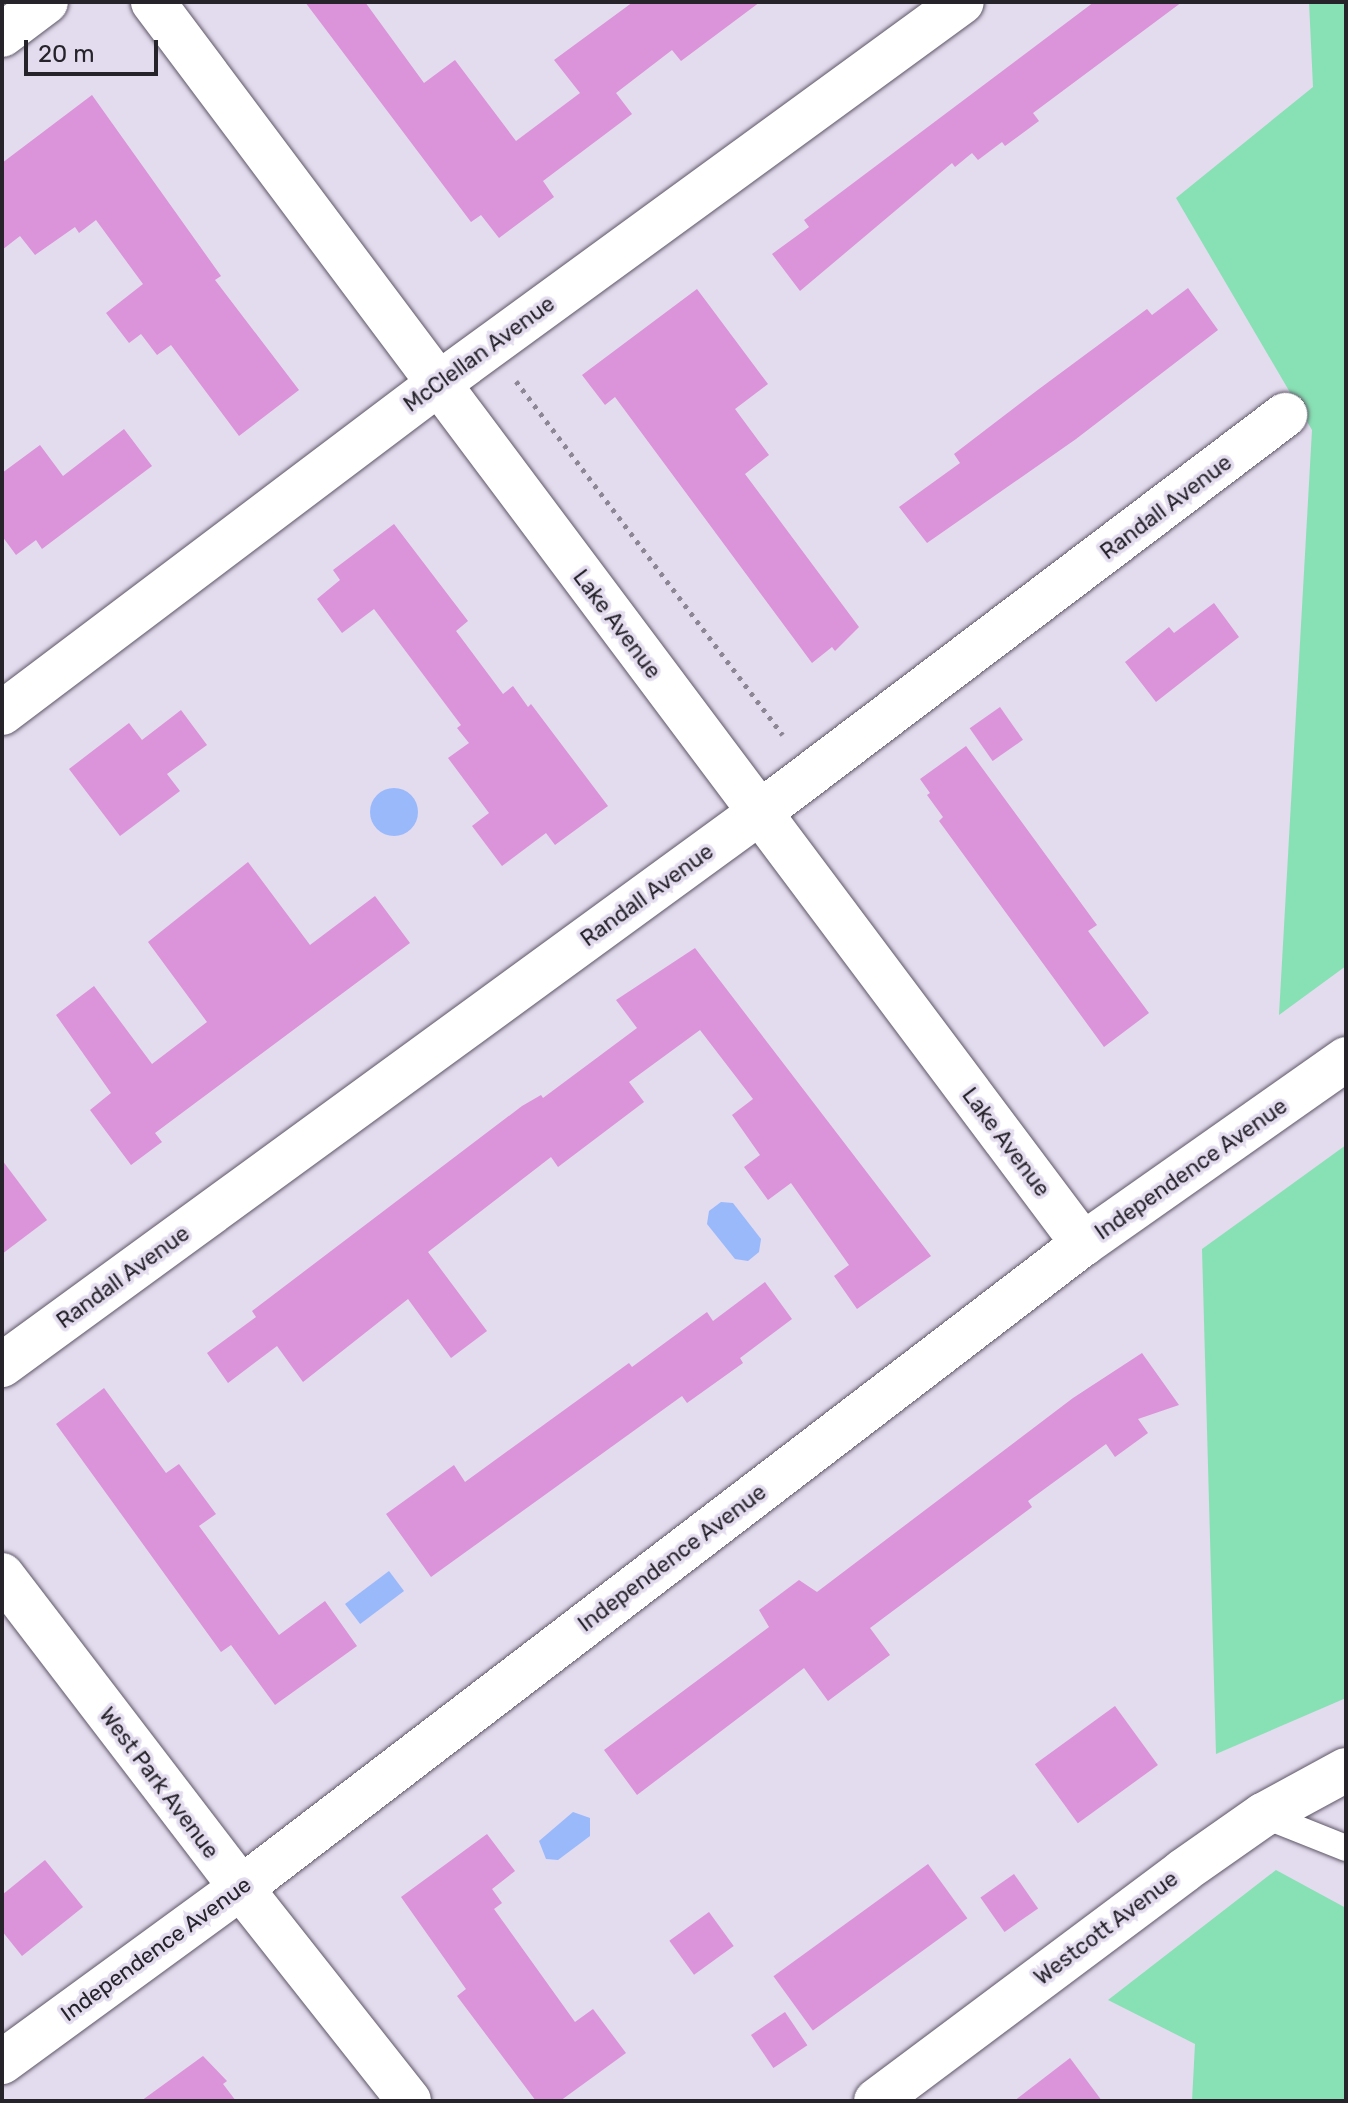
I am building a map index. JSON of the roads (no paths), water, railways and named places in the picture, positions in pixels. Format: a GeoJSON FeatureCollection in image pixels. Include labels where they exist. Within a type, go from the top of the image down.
{"type":"FeatureCollection","features":[{"type":"Feature","properties":{"kind":"street"},"geometry":{"type":"LineString","coordinates":[[2,35],[46,2]]}},
{"type":"Feature","properties":{"kind":"street","name":"Lake Avenue"},"geometry":{"type":"LineString","coordinates":[[153,2],[1083,1244]]}},
{"type":"Feature","properties":{"kind":"street","name":"McClellan Avenue"},"geometry":{"type":"LineString","coordinates":[[2,713],[438,384],[962,2]]}},
{"type":"Feature","properties":{"kind":"street","name":"Randall Avenue"},"geometry":{"type":"LineString","coordinates":[[2,1365],[759,813],[1285,415]]}},
{"type":"Feature","properties":{"kind":"street","name":"Independence Avenue"},"geometry":{"type":"LineString","coordinates":[[2,2062],[241,1888],[1083,1244],[1346,1059]]}},
{"type":"Feature","properties":{"kind":"street","name":"West Park Avenue"},"geometry":{"type":"LineString","coordinates":[[2,1575],[241,1888],[409,2101]]}},
{"type":"Feature","properties":{"kind":"street","name":"Westcott Avenue"},"geometry":{"type":"LineString","coordinates":[[876,2101],[1263,1815],[1346,1770]]}},
{"type":"Feature","properties":{"kind":"lane"},"geometry":{"type":"LineString","coordinates":[[1263,1815],[1346,1848]]}},
{"type":"Feature","properties":{"kind":"water"},"geometry":{"type":"Polygon","coordinates":[[[394,788],[411,795],[418,812],[411,829],[394,836],[377,829],[370,812],[377,795],[394,788]]]}},
{"type":"Feature","properties":{"kind":"water"},"geometry":{"type":"Polygon","coordinates":[[[721,1202],[733,1203],[761,1239],[759,1252],[748,1261],[735,1259],[707,1224],[709,1211],[721,1202]]]}},
{"type":"Feature","properties":{"kind":"water"},"geometry":{"type":"Polygon","coordinates":[[[389,1571],[404,1591],[360,1624],[345,1604],[389,1571]]]}},
{"type":"Feature","properties":{"kind":"water"},"geometry":{"type":"Polygon","coordinates":[[[573,1812],[590,1818],[590,1836],[558,1860],[546,1859],[539,1841],[573,1812]]]}}]}
